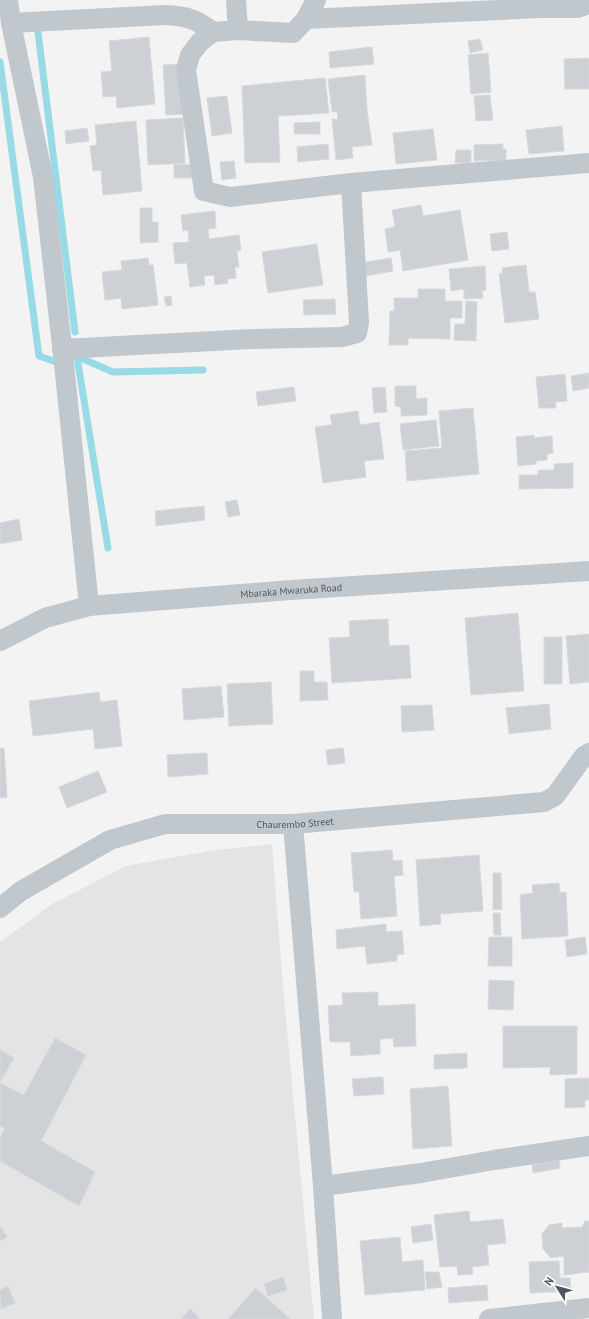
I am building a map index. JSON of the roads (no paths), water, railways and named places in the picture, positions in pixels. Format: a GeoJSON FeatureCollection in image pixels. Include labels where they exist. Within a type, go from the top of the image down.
{"type":"FeatureCollection","features":[{"type":"Feature","properties":{"kind":"street"},"geometry":{"type":"LineString","coordinates":[[8,0],[11,23],[43,177],[89,606]]}},
{"type":"Feature","properties":{"kind":"street"},"geometry":{"type":"LineString","coordinates":[[236,0],[238,30]]}},
{"type":"Feature","properties":{"kind":"street"},"geometry":{"type":"LineString","coordinates":[[316,0],[306,20],[293,33],[238,30],[213,32],[200,42],[190,55],[186,70],[204,191],[230,197],[351,183],[589,163]]}},
{"type":"Feature","properties":{"kind":"street"},"geometry":{"type":"LineString","coordinates":[[306,20],[540,8],[577,8],[589,4]]}},
{"type":"Feature","properties":{"kind":"street"},"geometry":{"type":"LineString","coordinates":[[11,23],[165,15],[183,16],[201,23],[213,32]]}},
{"type":"Feature","properties":{"kind":"street"},"geometry":{"type":"LineString","coordinates":[[62,348],[251,339],[342,337],[357,333],[359,322],[351,183]]}},
{"type":"Feature","properties":{"kind":"street","name":"Mbaraka Mwaruka Road"},"geometry":{"type":"LineString","coordinates":[[0,641],[45,618],[89,606],[292,590],[589,571]]}},
{"type":"Feature","properties":{"kind":"street","name":"Chaurembo Street"},"geometry":{"type":"LineString","coordinates":[[0,908],[21,891],[110,840],[165,824],[293,824],[544,802],[555,796],[584,756],[589,753]]}},
{"type":"Feature","properties":{"kind":"street"},"geometry":{"type":"LineString","coordinates":[[293,824],[323,1186],[332,1319]]}},
{"type":"Feature","properties":{"kind":"street"},"geometry":{"type":"LineString","coordinates":[[323,1186],[421,1173],[494,1160],[589,1146]]}},
{"type":"Feature","properties":{"kind":"street"},"geometry":{"type":"LineString","coordinates":[[489,1319],[589,1308]]}},
{"type":"Feature","properties":{"kind":"waterway"},"geometry":{"type":"LineString","coordinates":[[38,32],[75,332]]}},
{"type":"Feature","properties":{"kind":"waterway"},"geometry":{"type":"LineString","coordinates":[[0,62],[39,356],[62,364]]}},
{"type":"Feature","properties":{"kind":"waterway"},"geometry":{"type":"LineString","coordinates":[[76,351],[108,548]]}},
{"type":"Feature","properties":{"kind":"waterway"},"geometry":{"type":"LineString","coordinates":[[76,356],[113,372],[203,370]]}}]}
